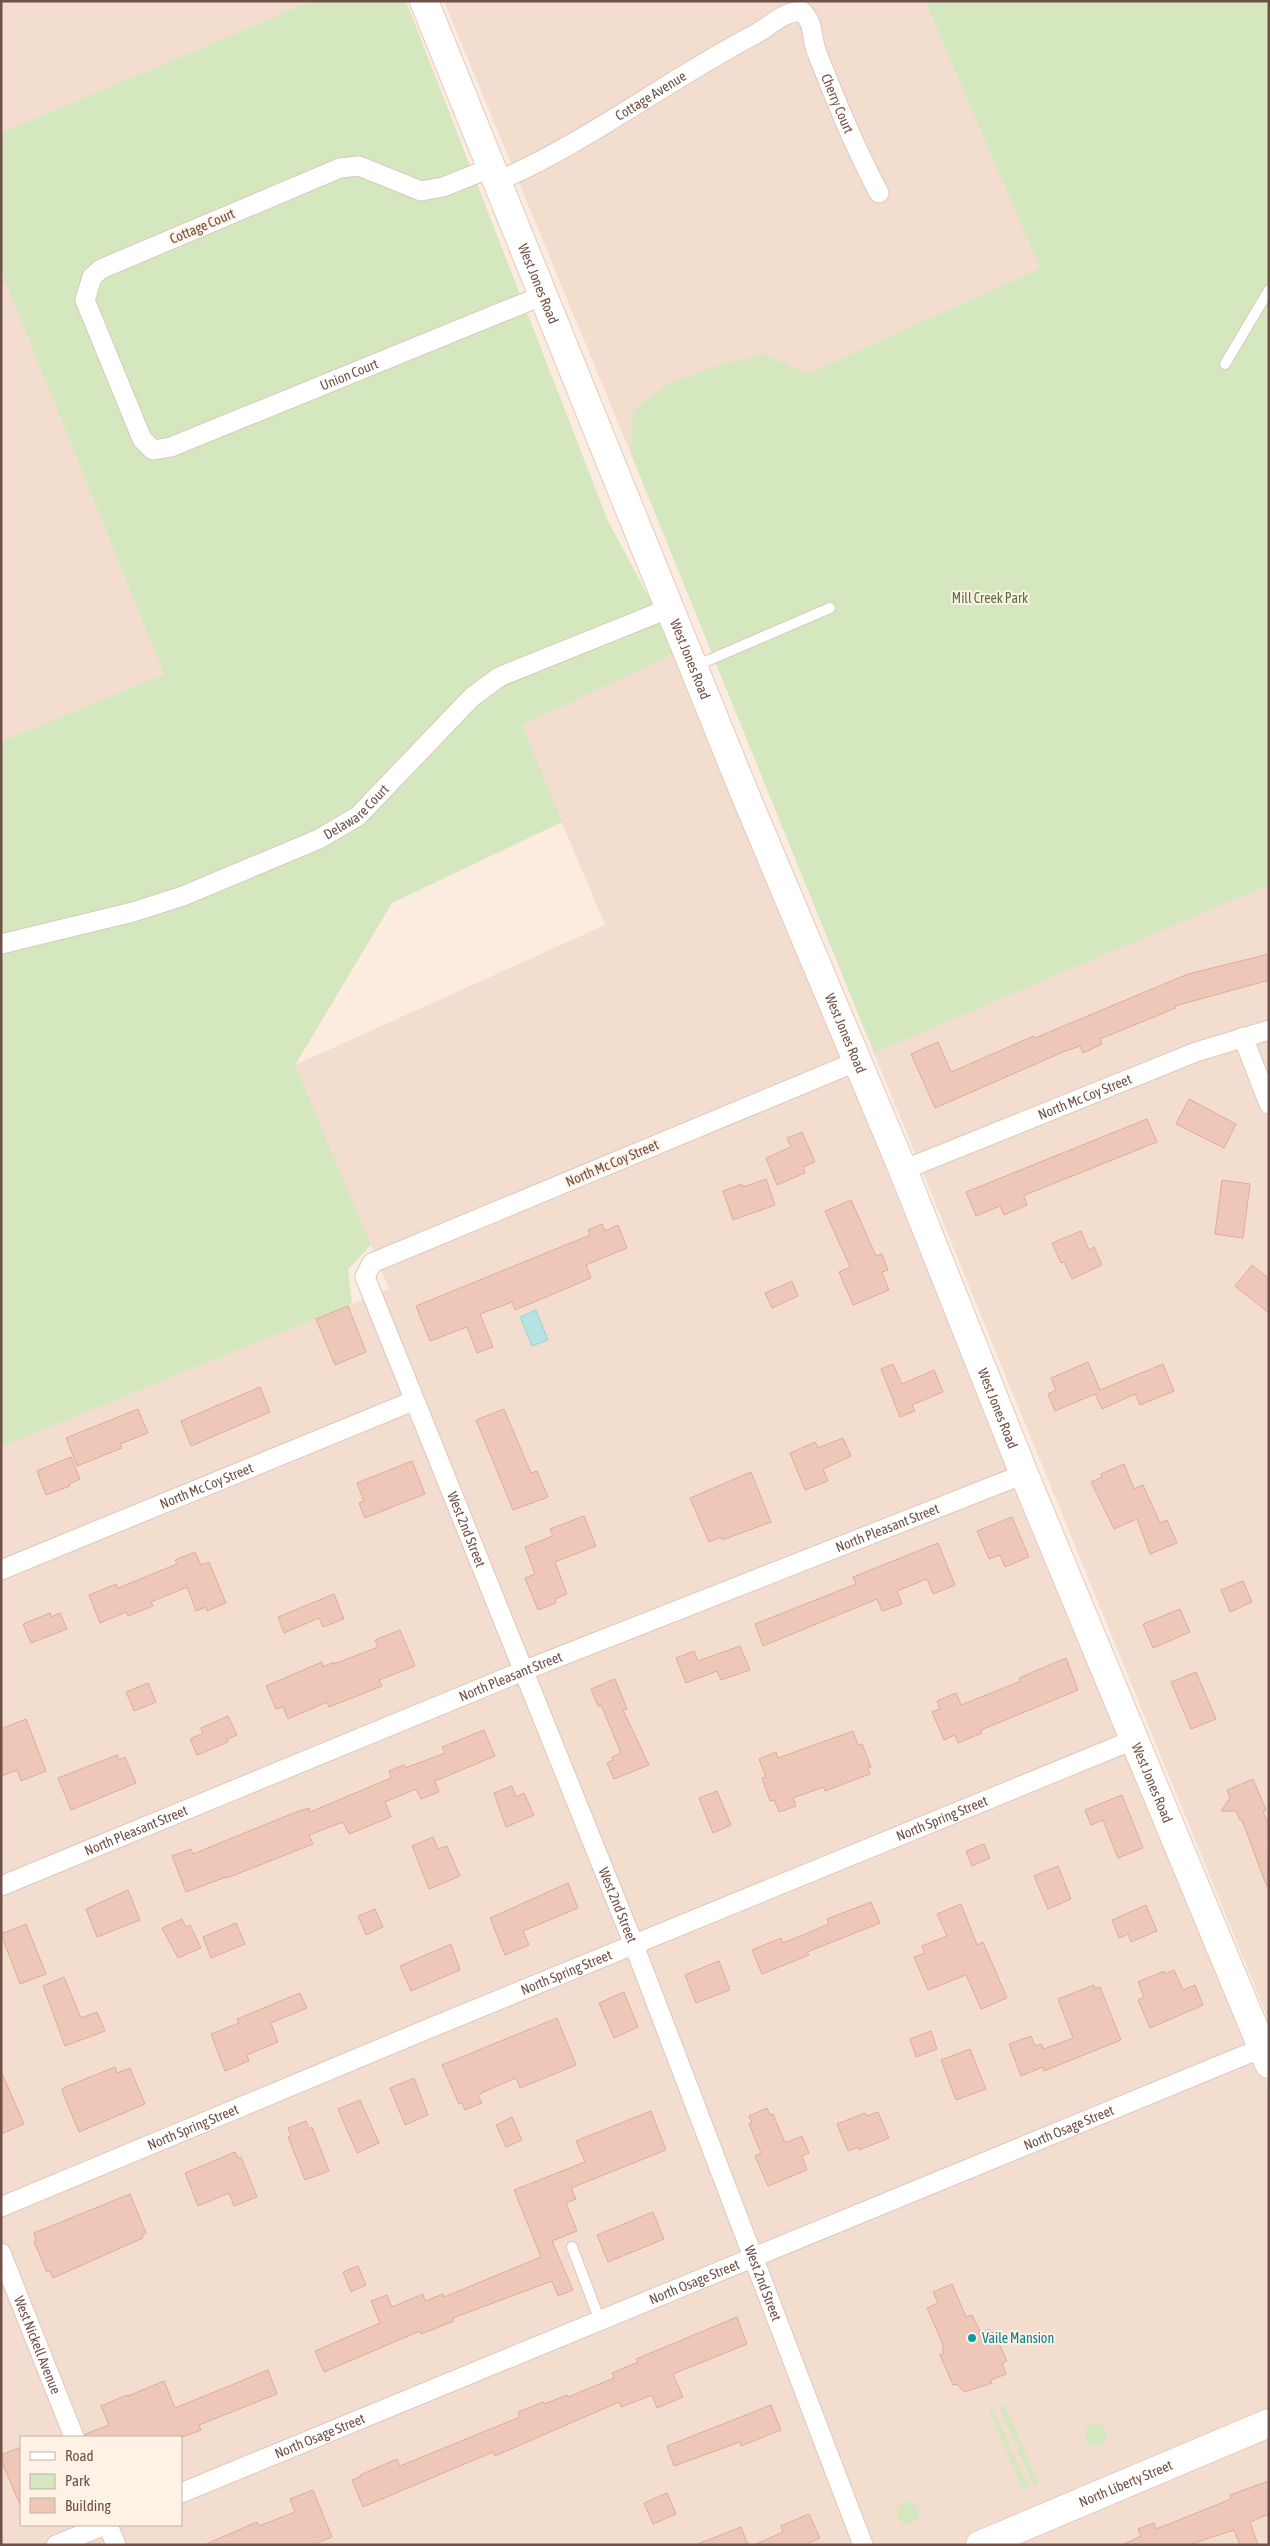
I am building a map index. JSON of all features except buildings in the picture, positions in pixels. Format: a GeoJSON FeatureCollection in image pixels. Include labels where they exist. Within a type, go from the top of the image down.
{"type":"FeatureCollection","features":[{"type":"Feature","properties":{"kind":"street","name":"West Jones Road"},"geometry":{"type":"LineString","coordinates":[[424,1],[744,792],[903,1170],[1024,1474],[1265,2056]]}},
{"type":"Feature","properties":{"kind":"street","name":"Cottage Avenue"},"geometry":{"type":"LineString","coordinates":[[495,174],[579,141],[706,60],[759,32],[790,12],[802,11]]}},
{"type":"Feature","properties":{"kind":"street","name":"Cherry Court"},"geometry":{"type":"LineString","coordinates":[[802,11],[811,20],[816,49],[855,148],[880,193]]}},
{"type":"Feature","properties":{"kind":"street","name":"Cottage Court"},"geometry":{"type":"LineString","coordinates":[[153,450],[142,438],[85,300],[92,277],[101,269],[340,168],[359,166],[421,191],[495,174]]}},
{"type":"Feature","properties":{"kind":"street","name":"Union Court"},"geometry":{"type":"LineString","coordinates":[[153,450],[171,447],[544,295]]}},
{"type":"Feature","properties":{"kind":"street","name":"Delaware Court"},"geometry":{"type":"LineString","coordinates":[[1,944],[133,912],[183,896],[318,838],[358,816],[472,697],[499,678],[670,608]]}},
{"type":"Feature","properties":{"kind":"street","name":"North Mc Coy Street"},"geometry":{"type":"LineString","coordinates":[[903,1170],[1196,1052],[1269,1030]]}},
{"type":"Feature","properties":{"kind":"street"},"geometry":{"type":"LineString","coordinates":[[1243,1037],[1269,1104]]}},
{"type":"Feature","properties":{"kind":"street","name":"North Mc Coy Street"},"geometry":{"type":"LineString","coordinates":[[369,1269],[372,1263],[858,1061]]}},
{"type":"Feature","properties":{"kind":"street","name":"West 2nd Street"},"geometry":{"type":"LineString","coordinates":[[369,1269],[365,1277],[369,1291],[634,1945],[863,2545]]}},
{"type":"Feature","properties":{"kind":"street","name":"North Mc Coy Street"},"geometry":{"type":"LineString","coordinates":[[1,1570],[413,1401]]}},
{"type":"Feature","properties":{"kind":"street","name":"North Pleasant Street"},"geometry":{"type":"LineString","coordinates":[[1,1886],[523,1672],[1024,1474]]}},
{"type":"Feature","properties":{"kind":"street","name":"North Spring Street"},"geometry":{"type":"LineString","coordinates":[[1,2207],[1134,1740]]}},
{"type":"Feature","properties":{"kind":"street","name":"North Osage Street"},"geometry":{"type":"LineString","coordinates":[[182,2493],[754,2258],[1265,2056]]}},
{"type":"Feature","properties":{"kind":"street","name":"West Nickell Avenue"},"geometry":{"type":"LineString","coordinates":[[1,2253],[74,2436]]}},
{"type":"Feature","properties":{"kind":"street","name":"North Liberty Street"},"geometry":{"type":"LineString","coordinates":[[980,2545],[1269,2423]]}},
{"type":"Feature","properties":{"kind":"street"},"geometry":{"type":"LineString","coordinates":[[56,2545],[104,2526]]}},
{"type":"Feature","properties":{"kind":"street"},"geometry":{"type":"LineString","coordinates":[[106,2526],[116,2545]]}},
{"type":"Feature","properties":{"kind":"lane"},"geometry":{"type":"LineString","coordinates":[[1225,364],[1269,290]]}},
{"type":"Feature","properties":{"kind":"lane"},"geometry":{"type":"LineString","coordinates":[[694,666],[830,608]]}},
{"type":"Feature","properties":{"kind":"lane"},"geometry":{"type":"LineString","coordinates":[[572,2247],[600,2321]]}},
{"type":"Feature","properties":{"kind":"shaded area"},"geometry":{"type":"Polygon","coordinates":[[[1,1],[312,1],[1,133],[1,1]]]}},
{"type":"Feature","properties":{"kind":"shaded area"},"geometry":{"type":"Polygon","coordinates":[[[444,1],[925,1],[1040,268],[807,374],[766,354],[632,412],[631,454],[444,1]]]}},
{"type":"Feature","properties":{"kind":"shaded area"},"geometry":{"type":"Polygon","coordinates":[[[1,271],[164,674],[1,742],[1,271]]]}},
{"type":"Feature","properties":{"kind":"shaded area"},"geometry":{"type":"Polygon","coordinates":[[[678,652],[1269,2088],[1269,2545],[1,2545],[1,1447],[389,1289],[295,1065],[605,925],[521,725],[678,652]]]}},
{"type":"Feature","properties":{"kind":"shaded area"},"geometry":{"type":"Polygon","coordinates":[[[1269,885],[1269,2021],[874,1053],[1269,885]]]}},
{"type":"Feature","properties":{"kind":"green space"},"geometry":{"type":"Polygon","coordinates":[[[312,1],[406,1],[608,521],[678,652],[522,725],[562,822],[392,903],[295,1065],[371,1245],[348,1269],[352,1304],[1,1447],[1,742],[164,674],[1,271],[1,133],[312,1]]]}},
{"type":"Feature","properties":{"kind":"green space","name":"Mill Creek Park"},"geometry":{"type":"Polygon","coordinates":[[[925,1],[1269,1],[1269,885],[874,1053],[631,454],[632,412],[668,384],[722,364],[766,354],[807,374],[1040,268],[925,1]]]}},
{"type":"Feature","properties":{"kind":"green space"},"geometry":{"type":"Polygon","coordinates":[[[1004,2404],[1039,2484],[1034,2486],[1017,2449],[1019,2447],[1017,2442],[1015,2443],[1000,2408],[1004,2404]]]}},
{"type":"Feature","properties":{"kind":"green space"},"geometry":{"type":"Polygon","coordinates":[[[992,2408],[1010,2445],[1007,2447],[1010,2452],[1012,2451],[1029,2488],[1023,2490],[989,2410],[992,2408]]]}},
{"type":"Feature","properties":{"kind":"green space"},"geometry":{"type":"Polygon","coordinates":[[[1092,2424],[1100,2424],[1107,2431],[1107,2439],[1100,2446],[1092,2446],[1085,2439],[1085,2431],[1092,2424]]]}},
{"type":"Feature","properties":{"kind":"green space"},"geometry":{"type":"Polygon","coordinates":[[[908,2502],[916,2505],[919,2513],[916,2521],[908,2524],[900,2521],[897,2513],[900,2505],[908,2502]]]}},
{"type":"Feature","properties":{"kind":"water"},"geometry":{"type":"Polygon","coordinates":[[[536,1310],[548,1340],[532,1346],[520,1317],[536,1310]]]}},
{"type":"Feature","properties":{"kind":"place","name":"Vaile Mansion"},"geometry":{"type":"Point","coordinates":[972,2338]}}]}
